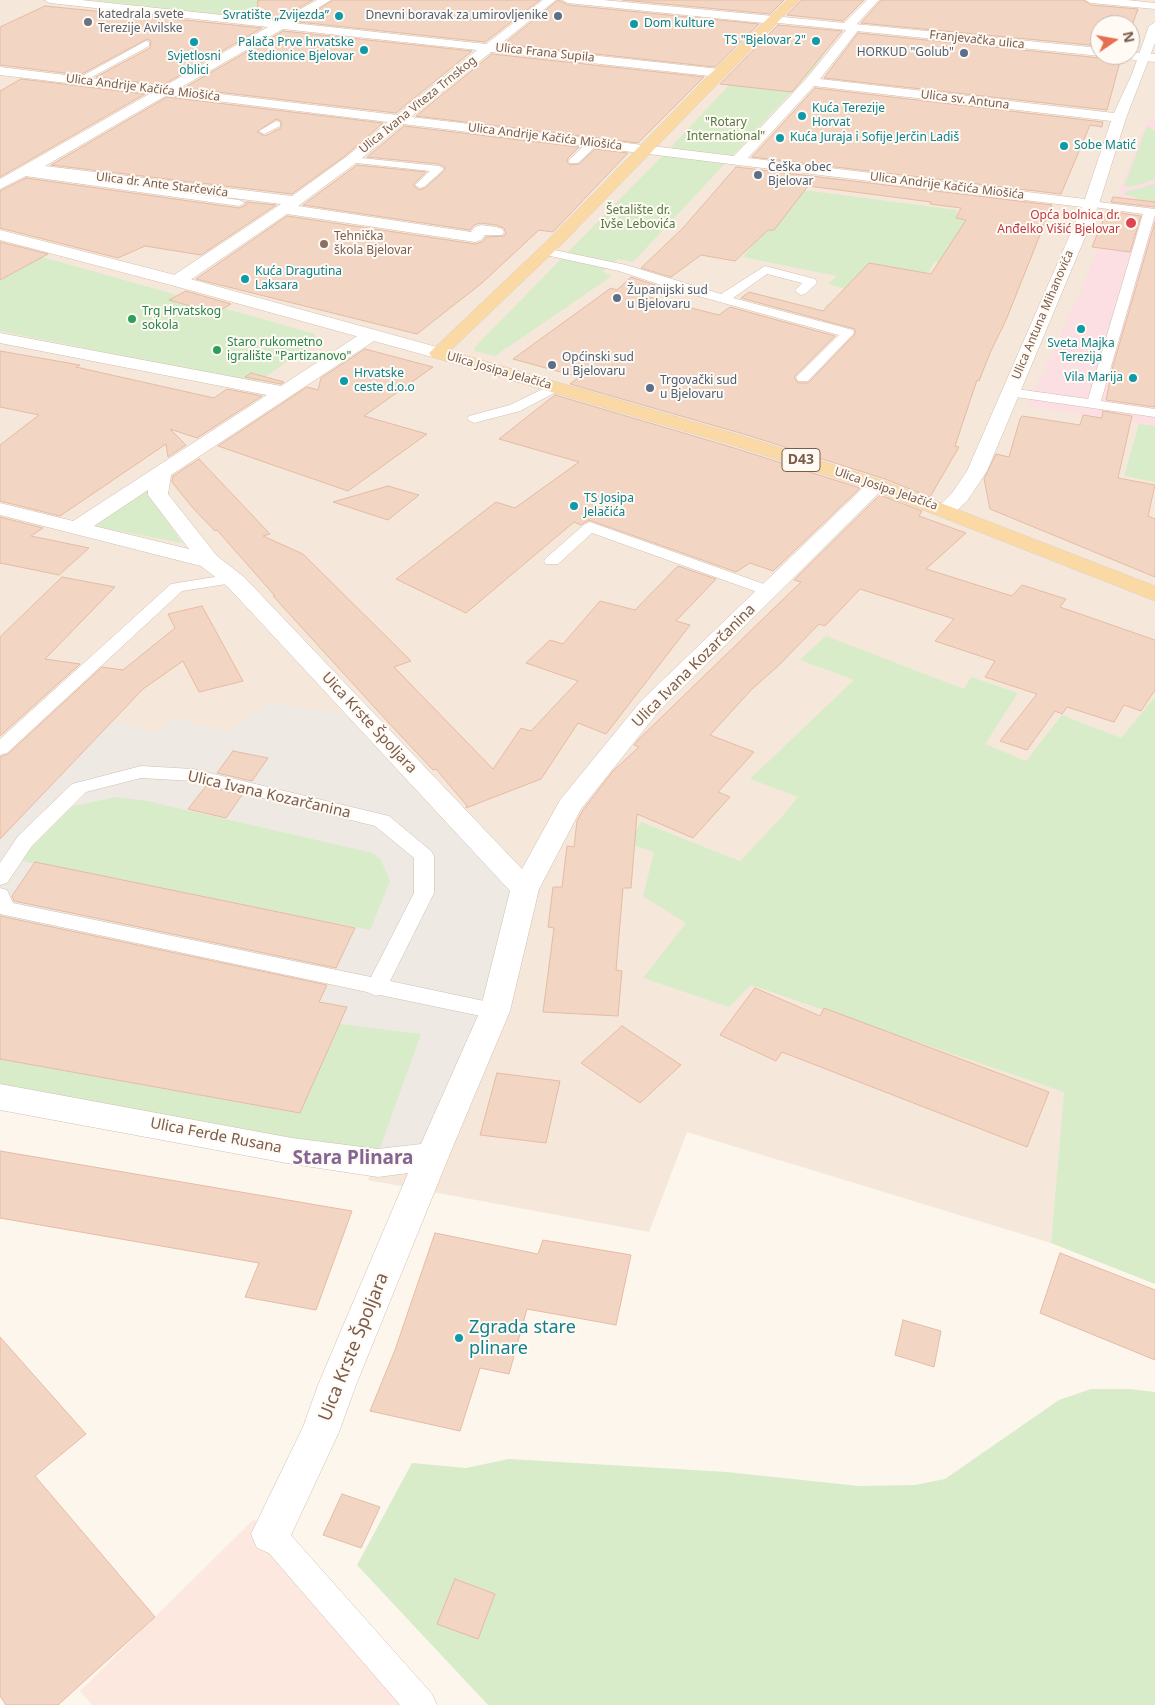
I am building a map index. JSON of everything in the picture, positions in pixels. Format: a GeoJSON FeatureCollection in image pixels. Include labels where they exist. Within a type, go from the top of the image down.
{"type":"FeatureCollection","features":[{"type":"Feature","properties":{"kind":"main road"},"geometry":{"type":"LineString","coordinates":[[438,353],[545,252],[719,73],[793,0]]}},
{"type":"Feature","properties":{"kind":"main road","name":"Ulica Josipa Jelačića"},"geometry":{"type":"LineString","coordinates":[[438,353],[739,441],[877,485],[946,510],[1155,594]]}},
{"type":"Feature","properties":{"kind":"street","name":"Ulica Frana Supila"},"geometry":{"type":"LineString","coordinates":[[50,0],[719,73]]}},
{"type":"Feature","properties":{"kind":"street"},"geometry":{"type":"LineString","coordinates":[[0,185],[325,0]]}},
{"type":"Feature","properties":{"kind":"street","name":"Ulica Ivana Viteza Trnskog"},"geometry":{"type":"LineString","coordinates":[[177,281],[290,205],[351,160],[400,118],[550,0]]}},
{"type":"Feature","properties":{"kind":"street","name":"Franjevačka ulica"},"geometry":{"type":"LineString","coordinates":[[568,0],[1090,51]]}},
{"type":"Feature","properties":{"kind":"street"},"geometry":{"type":"LineString","coordinates":[[738,160],[811,82],[850,27],[873,0]]}},
{"type":"Feature","properties":{"kind":"street"},"geometry":{"type":"LineString","coordinates":[[1091,0],[1155,6]]}},
{"type":"Feature","properties":{"kind":"street","name":"Ulica Antuna Mihanovića"},"geometry":{"type":"LineString","coordinates":[[946,510],[960,497],[977,471],[1009,392],[1091,204],[1119,118],[1150,57],[1154,29]]}},
{"type":"Feature","properties":{"kind":"street","name":"Ulica Andrije Kačića Miošića"},"geometry":{"type":"LineString","coordinates":[[0,71],[299,109],[400,118],[592,144],[738,160],[1091,204]]}},
{"type":"Feature","properties":{"kind":"street","name":"Ulica sv. Antuna"},"geometry":{"type":"LineString","coordinates":[[811,82],[1119,118]]}},
{"type":"Feature","properties":{"kind":"street","name":"Ulica dr. Ante Starčevića"},"geometry":{"type":"LineString","coordinates":[[0,168],[290,205],[475,237],[481,230],[496,232]]}},
{"type":"Feature","properties":{"kind":"street"},"geometry":{"type":"LineString","coordinates":[[0,235],[177,281],[438,353]]}},
{"type":"Feature","properties":{"kind":"street"},"geometry":{"type":"LineString","coordinates":[[76,528],[371,335]]}},
{"type":"Feature","properties":{"kind":"street"},"geometry":{"type":"LineString","coordinates":[[0,338],[283,392]]}},
{"type":"Feature","properties":{"kind":"street","name":"Uica Krste Špoljara"},"geometry":{"type":"LineString","coordinates":[[162,472],[158,484],[158,495],[209,561],[233,579],[526,889]]}},
{"type":"Feature","properties":{"kind":"street","name":"Ulica Ivana Kozarčanina"},"geometry":{"type":"LineString","coordinates":[[432,1156],[495,1011],[526,889],[569,806],[650,706],[877,485]]}},
{"type":"Feature","properties":{"kind":"street","name":"Uica Krste Špoljara"},"geometry":{"type":"LineString","coordinates":[[0,509],[209,561]]}},
{"type":"Feature","properties":{"kind":"street","name":"Ulica Ferde Rusana"},"geometry":{"type":"LineString","coordinates":[[0,1097],[292,1150],[378,1163],[432,1156]]}},
{"type":"Feature","properties":{"kind":"street","name":"Uica Krste Špoljara"},"geometry":{"type":"LineString","coordinates":[[271,1534],[320,1432],[337,1384],[432,1156]]}},
{"type":"Feature","properties":{"kind":"lane"},"geometry":{"type":"LineString","coordinates":[[78,81],[146,44]]}},
{"type":"Feature","properties":{"kind":"lane"},"geometry":{"type":"LineString","coordinates":[[264,131],[276,124]]}},
{"type":"Feature","properties":{"kind":"lane"},"geometry":{"type":"LineString","coordinates":[[574,161],[592,144]]}},
{"type":"Feature","properties":{"kind":"lane"},"geometry":{"type":"LineString","coordinates":[[351,160],[439,169],[420,185]]}},
{"type":"Feature","properties":{"kind":"lane"},"geometry":{"type":"LineString","coordinates":[[169,190],[239,203]]}},
{"type":"Feature","properties":{"kind":"lane"},"geometry":{"type":"LineString","coordinates":[[1091,204],[1152,212],[1093,404]]}},
{"type":"Feature","properties":{"kind":"lane"},"geometry":{"type":"LineString","coordinates":[[545,252],[622,268],[848,333],[803,378]]}},
{"type":"Feature","properties":{"kind":"lane"},"geometry":{"type":"LineString","coordinates":[[723,298],[766,270],[811,282],[801,291]]}},
{"type":"Feature","properties":{"kind":"lane"},"geometry":{"type":"LineString","coordinates":[[474,419],[515,408],[555,387]]}},
{"type":"Feature","properties":{"kind":"lane"},"geometry":{"type":"LineString","coordinates":[[1009,392],[1155,414]]}},
{"type":"Feature","properties":{"kind":"lane"},"geometry":{"type":"LineString","coordinates":[[552,561],[590,527],[769,591]]}},
{"type":"Feature","properties":{"kind":"lane"},"geometry":{"type":"LineString","coordinates":[[0,749],[177,587],[233,579]]}},
{"type":"Feature","properties":{"kind":"lane","name":"Ulica Ivana Kozarčanina"},"geometry":{"type":"LineString","coordinates":[[0,878],[25,841],[80,788],[141,772],[193,775],[382,821],[424,856],[424,893],[376,988]]}},
{"type":"Feature","properties":{"kind":"lane"},"geometry":{"type":"LineString","coordinates":[[0,895],[4,908],[376,988],[495,1011]]}},
{"type":"Feature","properties":{"kind":"lane"},"geometry":{"type":"LineString","coordinates":[[271,1534],[421,1705]]}},
{"type":"Feature","properties":{"kind":"shaded area"},"geometry":{"type":"Polygon","coordinates":[[[0,0],[1155,0],[1155,832],[1078,940],[1051,1243],[687,1132],[649,1232],[368,1180],[379,1151],[0,857],[0,0]]]}},
{"type":"Feature","properties":{"kind":"shaded area","name":"Opća bolnica dr. Anđelko Višić Bjelovar"},"geometry":{"type":"Polygon","coordinates":[[[1148,118],[1155,119],[1155,426],[1027,406],[1082,289],[1148,118]]]}},
{"type":"Feature","properties":{"kind":"shaded area"},"geometry":{"type":"Polygon","coordinates":[[[268,702],[364,717],[525,889],[432,1156],[0,1097],[0,839],[113,721],[157,733],[172,717],[228,733],[268,702]]]}},
{"type":"Feature","properties":{"kind":"shaded area"},"geometry":{"type":"Polygon","coordinates":[[[254,1519],[271,1534],[421,1705],[92,1705],[80,1691],[254,1519]]]}},
{"type":"Feature","properties":{"kind":"green space"},"geometry":{"type":"Polygon","coordinates":[[[90,0],[310,0],[273,21],[90,0]]]}},
{"type":"Feature","properties":{"kind":"green space","name":"Šetalište dr. Ivše Lebovića"},"geometry":{"type":"Polygon","coordinates":[[[827,49],[815,67],[635,260],[632,262],[618,259],[602,272],[612,276],[495,356],[474,351],[476,346],[671,147],[746,67],[827,49]]]}},
{"type":"Feature","properties":{"kind":"green space"},"geometry":{"type":"Polygon","coordinates":[[[1147,126],[1155,131],[1155,179],[1135,186],[1124,187],[1147,126]]]}},
{"type":"Feature","properties":{"kind":"green space"},"geometry":{"type":"Polygon","coordinates":[[[1155,184],[1155,208],[1132,196],[1125,195],[1125,192],[1155,184]]]}},
{"type":"Feature","properties":{"kind":"green space"},"geometry":{"type":"Polygon","coordinates":[[[803,190],[957,210],[956,218],[982,222],[959,265],[934,262],[928,274],[869,263],[852,280],[892,319],[824,307],[849,290],[828,284],[837,276],[743,257],[765,229],[774,230],[782,220],[732,213],[803,190]]]}},
{"type":"Feature","properties":{"kind":"green space","name":"Trg Hrvatskog sokola"},"geometry":{"type":"Polygon","coordinates":[[[0,245],[315,334],[316,342],[256,383],[0,331],[0,245]]]}},
{"type":"Feature","properties":{"kind":"green space"},"geometry":{"type":"Polygon","coordinates":[[[1139,424],[1155,426],[1155,482],[1124,476],[1139,424]]]}},
{"type":"Feature","properties":{"kind":"green space"},"geometry":{"type":"Polygon","coordinates":[[[145,489],[182,543],[88,525],[145,489]]]}},
{"type":"Feature","properties":{"kind":"green space"},"geometry":{"type":"Polygon","coordinates":[[[826,636],[964,689],[971,677],[1018,693],[985,744],[1026,761],[1062,715],[1121,738],[1155,697],[1155,1284],[1051,1243],[1064,1092],[751,985],[729,1007],[643,978],[686,923],[643,896],[654,852],[629,844],[641,822],[740,861],[781,818],[798,797],[750,779],[854,680],[800,660],[826,636]]]}},
{"type":"Feature","properties":{"kind":"green space"},"geometry":{"type":"Polygon","coordinates":[[[116,797],[147,801],[373,853],[381,860],[390,881],[370,930],[12,859],[51,816],[74,806],[116,797]]]}},
{"type":"Feature","properties":{"kind":"green space"},"geometry":{"type":"Polygon","coordinates":[[[340,1024],[421,1034],[379,1151],[0,1097],[0,1059],[299,1113],[340,1024]]]}},
{"type":"Feature","properties":{"kind":"green space"},"geometry":{"type":"Polygon","coordinates":[[[1091,1389],[1129,1389],[1155,1392],[1155,1705],[488,1705],[357,1565],[412,1463],[466,1468],[509,1459],[727,1472],[859,1486],[915,1485],[945,1479],[1059,1400],[1091,1389]]]}},
{"type":"Feature","properties":{"kind":"building"},"geometry":{"type":"Polygon","coordinates":[[[258,0],[313,0],[279,19],[257,17],[258,0]]]}},
{"type":"Feature","properties":{"kind":"building"},"geometry":{"type":"Polygon","coordinates":[[[333,0],[540,0],[485,42],[299,22],[333,0]]]}},
{"type":"Feature","properties":{"kind":"building"},"geometry":{"type":"Polygon","coordinates":[[[558,0],[568,5],[759,24],[715,67],[504,44],[558,0]]]}},
{"type":"Feature","properties":{"kind":"building"},"geometry":{"type":"Polygon","coordinates":[[[623,0],[784,0],[770,14],[623,0]]]}},
{"type":"Feature","properties":{"kind":"building"},"geometry":{"type":"Polygon","coordinates":[[[801,0],[864,0],[843,21],[787,15],[801,0]]]}},
{"type":"Feature","properties":{"kind":"building"},"geometry":{"type":"Polygon","coordinates":[[[881,0],[1083,0],[1091,5],[1138,9],[1136,15],[1090,15],[1090,45],[861,23],[881,0]]]}},
{"type":"Feature","properties":{"kind":"building"},"geometry":{"type":"Polygon","coordinates":[[[45,6],[262,28],[163,85],[96,77],[150,48],[151,41],[147,39],[80,75],[0,65],[0,27],[45,6]]]}},
{"type":"Feature","properties":{"kind":"building"},"geometry":{"type":"Polygon","coordinates":[[[778,25],[842,31],[792,92],[720,84],[778,25]]]}},
{"type":"Feature","properties":{"kind":"building"},"geometry":{"type":"Polygon","coordinates":[[[283,31],[472,51],[396,113],[184,88],[283,31]]]}},
{"type":"Feature","properties":{"kind":"building"},"geometry":{"type":"Polygon","coordinates":[[[858,33],[1090,57],[1090,65],[1119,65],[1107,110],[824,78],[858,33]]]}},
{"type":"Feature","properties":{"kind":"building"},"geometry":{"type":"Polygon","coordinates":[[[492,54],[704,77],[638,143],[416,116],[492,54]]]}},
{"type":"Feature","properties":{"kind":"building"},"geometry":{"type":"Polygon","coordinates":[[[21,79],[145,94],[0,177],[0,91],[21,79]]]}},
{"type":"Feature","properties":{"kind":"building"},"geometry":{"type":"Polygon","coordinates":[[[815,88],[1103,122],[1102,127],[1090,125],[1061,194],[752,157],[815,88]]]}},
{"type":"Feature","properties":{"kind":"building"},"geometry":{"type":"Polygon","coordinates":[[[167,97],[383,123],[345,156],[292,194],[51,165],[167,97]],[[276,119],[257,132],[265,136],[281,128],[281,121],[276,119]]]}},
{"type":"Feature","properties":{"kind":"building"},"geometry":{"type":"Polygon","coordinates":[[[404,126],[579,147],[568,158],[567,162],[570,165],[579,164],[595,149],[628,153],[553,232],[539,230],[482,283],[417,334],[196,279],[287,216],[475,244],[482,242],[486,237],[504,236],[506,233],[504,228],[496,225],[480,223],[474,225],[470,230],[303,205],[357,165],[426,172],[413,185],[419,190],[425,188],[445,170],[445,167],[439,164],[367,157],[404,126]]]}},
{"type":"Feature","properties":{"kind":"building"},"geometry":{"type":"Polygon","coordinates":[[[736,167],[1052,205],[1006,320],[979,381],[977,380],[955,446],[959,447],[930,497],[885,479],[747,435],[570,384],[579,377],[513,359],[611,288],[617,290],[631,277],[658,286],[644,296],[719,315],[730,307],[835,336],[794,377],[798,383],[808,383],[855,334],[855,329],[741,298],[749,292],[823,311],[869,263],[931,274],[966,220],[956,218],[961,208],[930,204],[931,202],[808,186],[774,230],[768,230],[735,261],[701,255],[671,277],[641,268],[683,228],[736,167]]]}},
{"type":"Feature","properties":{"kind":"building"},"geometry":{"type":"Polygon","coordinates":[[[26,178],[239,208],[246,205],[246,202],[276,205],[201,255],[145,246],[118,258],[0,228],[0,191],[26,178]]]}},
{"type":"Feature","properties":{"kind":"building"},"geometry":{"type":"Polygon","coordinates":[[[1113,197],[1155,202],[1155,207],[1111,202],[1113,197]]]}},
{"type":"Feature","properties":{"kind":"building"},"geometry":{"type":"Polygon","coordinates":[[[1107,211],[1141,216],[1130,252],[1092,247],[1107,211]]]}},
{"type":"Feature","properties":{"kind":"building"},"geometry":{"type":"Polygon","coordinates":[[[1155,222],[1155,407],[1106,400],[1113,366],[1155,222]]]}},
{"type":"Feature","properties":{"kind":"building"},"geometry":{"type":"Polygon","coordinates":[[[0,242],[48,254],[0,280],[0,242]]]}},
{"type":"Feature","properties":{"kind":"building"},"geometry":{"type":"Polygon","coordinates":[[[186,291],[231,304],[217,312],[212,312],[169,300],[186,291]]]}},
{"type":"Feature","properties":{"kind":"building"},"geometry":{"type":"Polygon","coordinates":[[[365,349],[433,367],[364,416],[427,434],[348,491],[218,446],[307,387],[318,390],[321,378],[365,349]]]}},
{"type":"Feature","properties":{"kind":"building"},"geometry":{"type":"Polygon","coordinates":[[[0,351],[80,365],[76,367],[214,398],[227,389],[262,396],[197,438],[170,429],[186,445],[168,457],[166,444],[60,516],[0,501],[0,445],[39,415],[0,407],[0,351]]]}},
{"type":"Feature","properties":{"kind":"building"},"geometry":{"type":"Polygon","coordinates":[[[251,373],[284,382],[281,384],[245,377],[251,373]]]}},
{"type":"Feature","properties":{"kind":"building"},"geometry":{"type":"Polygon","coordinates":[[[555,395],[731,447],[860,488],[773,571],[750,563],[736,572],[589,520],[581,525],[574,522],[466,613],[396,579],[496,502],[515,508],[579,462],[499,439],[555,395]]]}},
{"type":"Feature","properties":{"kind":"building"},"geometry":{"type":"Polygon","coordinates":[[[1103,411],[1132,416],[1118,478],[1155,485],[1148,516],[1155,519],[1155,577],[990,509],[984,479],[996,454],[1009,457],[1022,416],[1080,425],[1083,415],[1102,418],[1103,411]]]}},
{"type":"Feature","properties":{"kind":"building"},"geometry":{"type":"Polygon","coordinates":[[[199,459],[270,534],[263,536],[303,554],[411,661],[394,667],[493,769],[521,728],[531,731],[578,681],[526,663],[550,640],[563,644],[600,601],[635,610],[678,566],[716,579],[676,621],[690,625],[606,734],[578,723],[541,779],[466,808],[467,806],[436,769],[433,770],[387,721],[273,596],[275,596],[217,530],[215,531],[192,507],[172,482],[173,476],[199,459]]]}},
{"type":"Feature","properties":{"kind":"building"},"geometry":{"type":"Polygon","coordinates":[[[388,486],[419,495],[388,520],[333,502],[388,486]]]}},
{"type":"Feature","properties":{"kind":"building"},"geometry":{"type":"Polygon","coordinates":[[[880,495],[922,511],[919,516],[966,533],[926,569],[1012,596],[1022,585],[1066,599],[1060,607],[1155,640],[1155,690],[1141,711],[1124,705],[1114,722],[1067,707],[1062,714],[1055,711],[1027,750],[1000,741],[1037,694],[985,677],[995,661],[935,641],[954,619],[860,589],[825,626],[819,624],[778,666],[752,689],[710,735],[754,752],[718,792],[730,797],[693,838],[637,814],[631,888],[623,888],[616,970],[622,971],[618,1016],[543,1012],[554,928],[548,927],[553,887],[562,887],[567,846],[574,847],[577,821],[583,810],[613,771],[639,747],[634,745],[639,739],[801,582],[794,580],[880,495]]]}},
{"type":"Feature","properties":{"kind":"building"},"geometry":{"type":"Polygon","coordinates":[[[0,517],[43,528],[31,536],[89,548],[59,575],[0,563],[0,517]]]}},
{"type":"Feature","properties":{"kind":"building"},"geometry":{"type":"Polygon","coordinates":[[[62,577],[115,587],[45,659],[80,664],[0,736],[0,637],[62,577]]]}},
{"type":"Feature","properties":{"kind":"building"},"geometry":{"type":"Polygon","coordinates":[[[202,606],[243,681],[199,692],[183,661],[143,689],[0,839],[0,757],[8,754],[102,667],[123,670],[175,628],[168,614],[202,606]]]}},
{"type":"Feature","properties":{"kind":"building"},"geometry":{"type":"Polygon","coordinates":[[[233,751],[268,758],[252,781],[217,773],[233,751]]]}},
{"type":"Feature","properties":{"kind":"building"},"geometry":{"type":"Polygon","coordinates":[[[206,786],[242,795],[226,818],[188,809],[206,786]]]}},
{"type":"Feature","properties":{"kind":"building"},"geometry":{"type":"Polygon","coordinates":[[[35,862],[355,928],[336,968],[14,901],[12,896],[35,862]]]}},
{"type":"Feature","properties":{"kind":"building"},"geometry":{"type":"Polygon","coordinates":[[[0,916],[327,985],[319,1002],[347,1007],[300,1113],[0,1059],[0,916]]]}},
{"type":"Feature","properties":{"kind":"building"},"geometry":{"type":"Polygon","coordinates":[[[755,988],[820,1016],[824,1008],[1049,1092],[1027,1147],[782,1052],[776,1061],[720,1035],[755,988]]]}},
{"type":"Feature","properties":{"kind":"building"},"geometry":{"type":"Polygon","coordinates":[[[622,1026],[681,1065],[640,1103],[581,1063],[622,1026]]]}},
{"type":"Feature","properties":{"kind":"building"},"geometry":{"type":"Polygon","coordinates":[[[497,1073],[560,1081],[546,1143],[480,1135],[497,1073]]]}},
{"type":"Feature","properties":{"kind":"building"},"geometry":{"type":"Polygon","coordinates":[[[0,1151],[352,1211],[316,1310],[245,1297],[259,1263],[0,1218],[0,1151]]]}},
{"type":"Feature","properties":{"kind":"building","name":"Zgrada stare plinare"},"geometry":{"type":"Polygon","coordinates":[[[435,1233],[538,1254],[543,1240],[631,1255],[616,1325],[527,1309],[509,1374],[480,1368],[460,1431],[370,1411],[395,1350],[435,1233]]]}},
{"type":"Feature","properties":{"kind":"building"},"geometry":{"type":"Polygon","coordinates":[[[1060,1253],[1155,1290],[1155,1360],[1040,1313],[1060,1253]]]}},
{"type":"Feature","properties":{"kind":"building"},"geometry":{"type":"Polygon","coordinates":[[[903,1320],[941,1331],[934,1367],[895,1355],[903,1320]]]}},
{"type":"Feature","properties":{"kind":"building"},"geometry":{"type":"Polygon","coordinates":[[[0,1337],[86,1434],[35,1476],[155,1617],[58,1705],[6,1705],[0,1696],[0,1337]]]}},
{"type":"Feature","properties":{"kind":"building"},"geometry":{"type":"Polygon","coordinates":[[[342,1494],[380,1507],[361,1548],[323,1535],[342,1494]]]}},
{"type":"Feature","properties":{"kind":"building"},"geometry":{"type":"Polygon","coordinates":[[[455,1579],[495,1594],[478,1639],[437,1624],[455,1579]]]}},
{"type":"Feature","properties":{"kind":"place","name":"Svratište „Zvijezda”"},"geometry":{"type":"Point","coordinates":[339,16]}},
{"type":"Feature","properties":{"kind":"place","name":"Dnevni boravak za umirovljenike"},"geometry":{"type":"Point","coordinates":[558,16]}},
{"type":"Feature","properties":{"kind":"place","name":"katedrala svete Terezije Avilske"},"geometry":{"type":"Point","coordinates":[88,22]}},
{"type":"Feature","properties":{"kind":"place","name":"Dom kulture"},"geometry":{"type":"Point","coordinates":[634,24]}},
{"type":"Feature","properties":{"kind":"place","name":"TS \"Bjelovar 2\""},"geometry":{"type":"Point","coordinates":[816,41]}},
{"type":"Feature","properties":{"kind":"place","name":"Svjetlosni oblici"},"geometry":{"type":"Point","coordinates":[194,42]}},
{"type":"Feature","properties":{"kind":"place","name":"Palača Prve hrvatske štedionice Bjelovar"},"geometry":{"type":"Point","coordinates":[364,50]}},
{"type":"Feature","properties":{"kind":"place","name":"HORKUD \"Golub\""},"geometry":{"type":"Point","coordinates":[964,53]}},
{"type":"Feature","properties":{"kind":"place","name":"Kuća Terezije Horvat"},"geometry":{"type":"Point","coordinates":[802,116]}},
{"type":"Feature","properties":{"kind":"place","name":"Kuća Juraja i Sofije Jerčin Ladiš"},"geometry":{"type":"Point","coordinates":[780,138]}},
{"type":"Feature","properties":{"kind":"place","name":"Sobe Matić"},"geometry":{"type":"Point","coordinates":[1064,146]}},
{"type":"Feature","properties":{"kind":"place","name":"Češka obec Bjelovar"},"geometry":{"type":"Point","coordinates":[758,175]}},
{"type":"Feature","properties":{"kind":"place","name":"Opća bolnica dr. Anđelko Višić Bjelovar"},"geometry":{"type":"Point","coordinates":[1131,223]}},
{"type":"Feature","properties":{"kind":"place","name":"Tehnička škola Bjelovar"},"geometry":{"type":"Point","coordinates":[324,244]}},
{"type":"Feature","properties":{"kind":"place","name":"Kuća Dragutina Laksara"},"geometry":{"type":"Point","coordinates":[245,279]}},
{"type":"Feature","properties":{"kind":"place","name":"Županijski sud u Bjelovaru"},"geometry":{"type":"Point","coordinates":[617,298]}},
{"type":"Feature","properties":{"kind":"place","name":"Trg Hrvatskog sokola"},"geometry":{"type":"Point","coordinates":[132,319]}},
{"type":"Feature","properties":{"kind":"place","name":"Sveta Majka Terezija"},"geometry":{"type":"Point","coordinates":[1081,329]}},
{"type":"Feature","properties":{"kind":"place","name":"Staro rukometno igralište \"Partizanovo\""},"geometry":{"type":"Point","coordinates":[217,350]}},
{"type":"Feature","properties":{"kind":"place","name":"Općinski sud u Bjelovaru"},"geometry":{"type":"Point","coordinates":[552,365]}},
{"type":"Feature","properties":{"kind":"place","name":"Vila Marija"},"geometry":{"type":"Point","coordinates":[1133,378]}},
{"type":"Feature","properties":{"kind":"place","name":"Hrvatske ceste d.o.o"},"geometry":{"type":"Point","coordinates":[344,381]}},
{"type":"Feature","properties":{"kind":"place","name":"Trgovački sud u Bjelovaru"},"geometry":{"type":"Point","coordinates":[650,388]}},
{"type":"Feature","properties":{"kind":"place","name":"TS Josipa Jelačića"},"geometry":{"type":"Point","coordinates":[574,506]}},
{"type":"Feature","properties":{"kind":"place","name":"Zgrada stare plinare"},"geometry":{"type":"Point","coordinates":[459,1338]}},
{"type":"Feature","properties":{"kind":"district","name":"Stara Plinara"},"geometry":{"type":"Point","coordinates":[353,1159]}},
{"type":"Feature","properties":{"kind":"park label","name":"\"Rotary International\""},"geometry":{"type":"Point","coordinates":[726,130]}}]}
